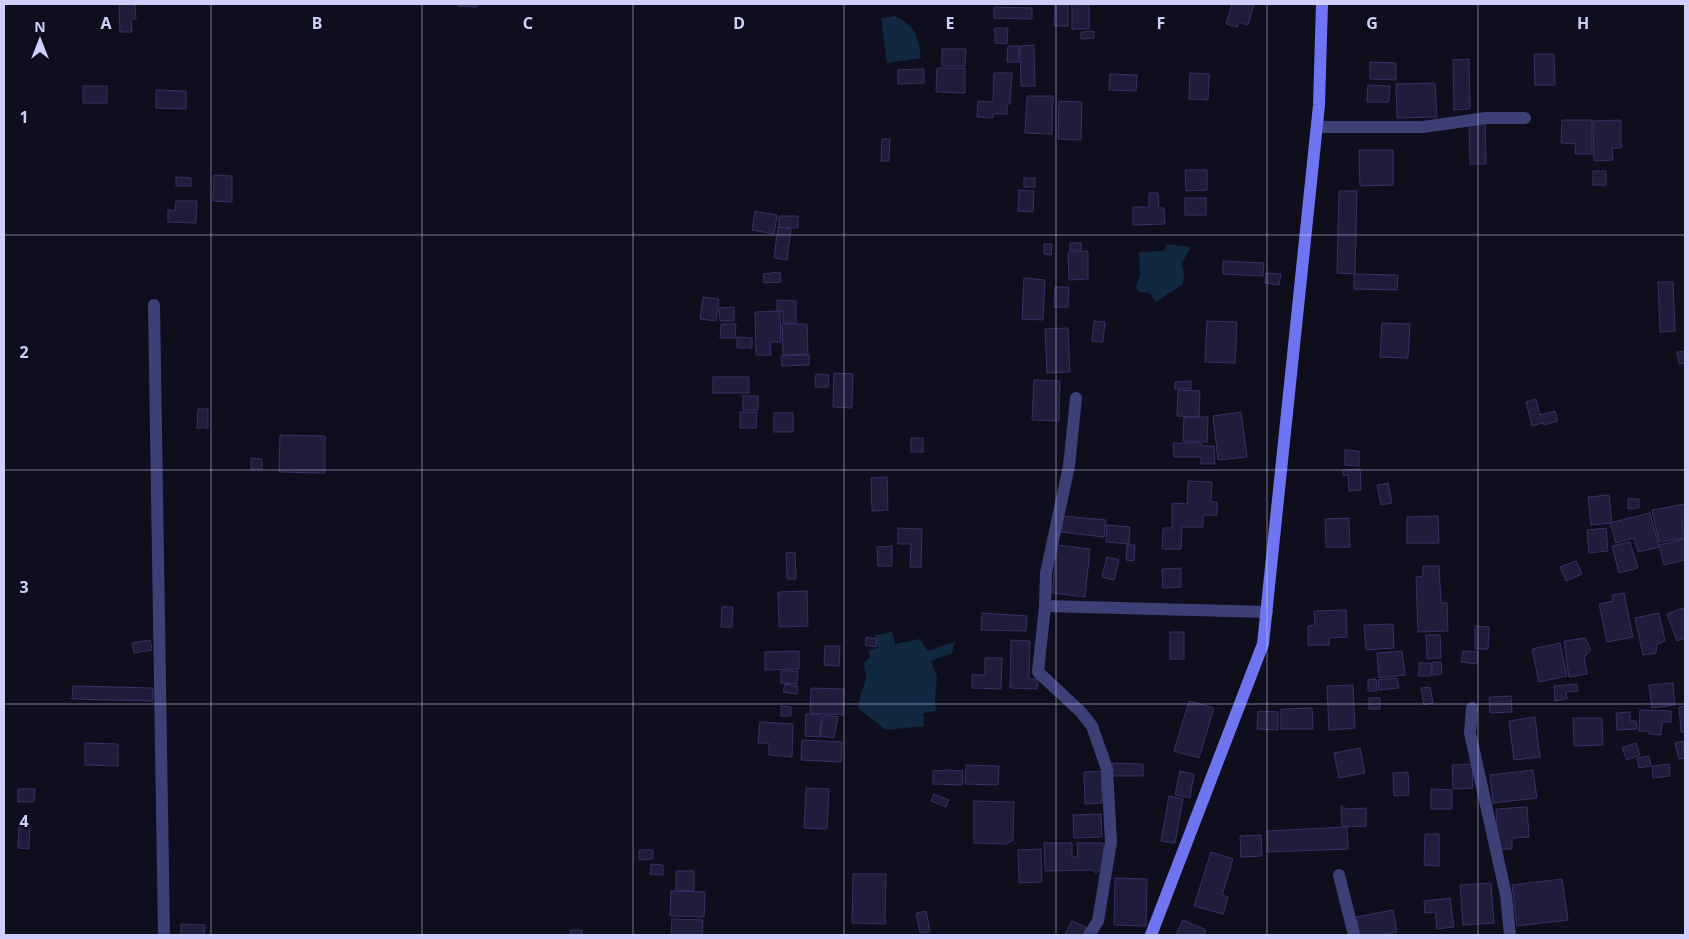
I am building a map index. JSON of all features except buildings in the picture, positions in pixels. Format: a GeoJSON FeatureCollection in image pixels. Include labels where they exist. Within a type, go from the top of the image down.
{"type":"FeatureCollection","features":[{"type":"Feature","properties":{"kind":"main road"},"geometry":{"type":"LineString","coordinates":[[1151,935],[1264,644],[1319,105],[1322,4]]}},
{"type":"Feature","properties":{"kind":"street"},"geometry":{"type":"LineString","coordinates":[[1317,127],[1423,127],[1486,118],[1525,118]]}},
{"type":"Feature","properties":{"kind":"street"},"geometry":{"type":"LineString","coordinates":[[154,305],[164,935]]}},
{"type":"Feature","properties":{"kind":"street"},"geometry":{"type":"LineString","coordinates":[[1076,398],[1069,466],[1046,572],[1045,606],[1038,672],[1081,712],[1092,726],[1107,769],[1111,842],[1098,921],[1089,935]]}},
{"type":"Feature","properties":{"kind":"street"},"geometry":{"type":"LineString","coordinates":[[1045,606],[1267,612]]}},
{"type":"Feature","properties":{"kind":"street"},"geometry":{"type":"LineString","coordinates":[[1472,708],[1470,733],[1506,895],[1510,935]]}},
{"type":"Feature","properties":{"kind":"street"},"geometry":{"type":"LineString","coordinates":[[1340,876],[1354,935]]}},
{"type":"Feature","properties":{"kind":"water"},"geometry":{"type":"Polygon","coordinates":[[[896,16],[915,33],[921,58],[887,63],[881,18],[896,16]]]}},
{"type":"Feature","properties":{"kind":"water"},"geometry":{"type":"Polygon","coordinates":[[[1167,244],[1191,247],[1181,264],[1184,272],[1183,284],[1156,302],[1150,293],[1139,292],[1136,286],[1140,276],[1139,252],[1164,251],[1167,244]]]}},
{"type":"Feature","properties":{"kind":"water"},"geometry":{"type":"Polygon","coordinates":[[[892,632],[895,644],[919,639],[928,651],[955,641],[952,653],[931,661],[937,676],[936,711],[923,713],[924,726],[886,730],[857,707],[866,679],[864,663],[870,658],[869,650],[878,648],[875,635],[892,632]]]}}]}
